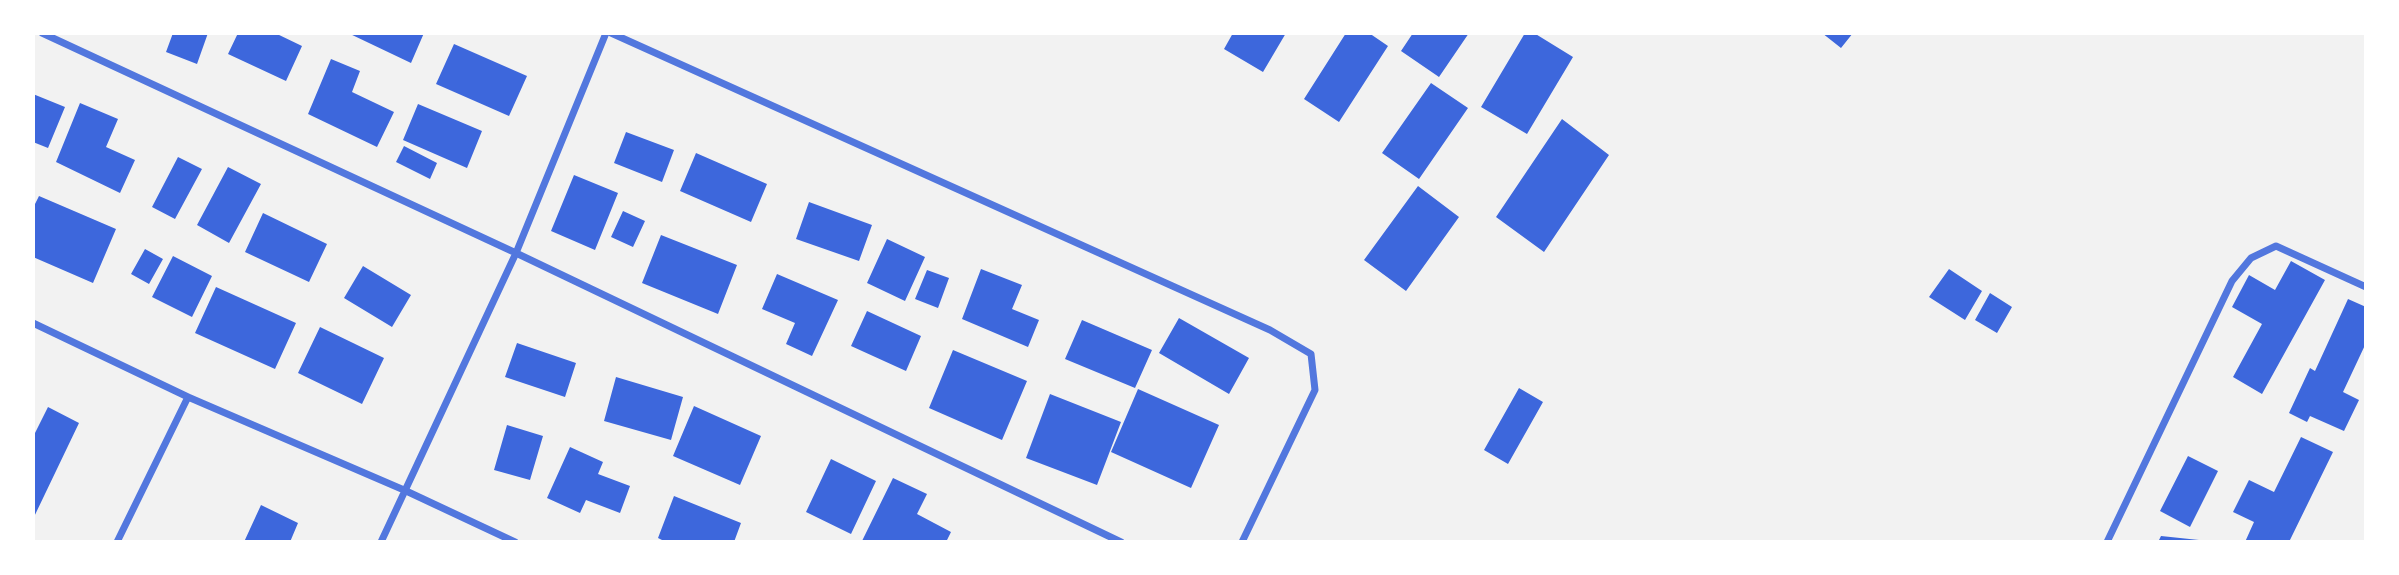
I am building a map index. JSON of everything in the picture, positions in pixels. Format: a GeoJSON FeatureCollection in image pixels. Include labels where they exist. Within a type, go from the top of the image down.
{"type":"FeatureCollection","features":[{"type":"Feature","properties":{"kind":"street"},"geometry":{"type":"LineString","coordinates":[[42,33],[516,253],[1121,542]]}},
{"type":"Feature","properties":{"kind":"street"},"geometry":{"type":"LineString","coordinates":[[381,542],[516,253],[609,33],[1270,330],[1311,354],[1315,390],[1242,542]]}},
{"type":"Feature","properties":{"kind":"street"},"geometry":{"type":"LineString","coordinates":[[2107,542],[2232,281],[2251,258],[2276,246],[2366,287]]}},
{"type":"Feature","properties":{"kind":"street"},"geometry":{"type":"LineString","coordinates":[[33,324],[188,397],[404,490],[515,542]]}},
{"type":"Feature","properties":{"kind":"street"},"geometry":{"type":"LineString","coordinates":[[117,542],[188,397]]}},
{"type":"Feature","properties":{"kind":"building"},"geometry":{"type":"Polygon","coordinates":[[[173,33],[208,33],[197,64],[166,52],[173,33]]]}},
{"type":"Feature","properties":{"kind":"building"},"geometry":{"type":"Polygon","coordinates":[[[238,33],[275,33],[302,46],[286,81],[228,54],[238,33]]]}},
{"type":"Feature","properties":{"kind":"building"},"geometry":{"type":"Polygon","coordinates":[[[348,33],[424,33],[411,63],[348,33]]]}},
{"type":"Feature","properties":{"kind":"building"},"geometry":{"type":"Polygon","coordinates":[[[1233,33],[1286,33],[1263,72],[1224,49],[1233,33]]]}},
{"type":"Feature","properties":{"kind":"building"},"geometry":{"type":"Polygon","coordinates":[[[1346,33],[1369,33],[1388,46],[1339,122],[1304,99],[1346,33]]]}},
{"type":"Feature","properties":{"kind":"building"},"geometry":{"type":"Polygon","coordinates":[[[1413,33],[1469,33],[1439,77],[1401,51],[1413,33]]]}},
{"type":"Feature","properties":{"kind":"building"},"geometry":{"type":"Polygon","coordinates":[[[1525,33],[1534,33],[1573,57],[1527,134],[1481,107],[1525,33]]]}},
{"type":"Feature","properties":{"kind":"building"},"geometry":{"type":"Polygon","coordinates":[[[1822,33],[1853,33],[1841,48],[1822,33]]]}},
{"type":"Feature","properties":{"kind":"building"},"geometry":{"type":"Polygon","coordinates":[[[454,44],[527,76],[509,116],[436,84],[454,44]]]}},
{"type":"Feature","properties":{"kind":"building"},"geometry":{"type":"Polygon","coordinates":[[[331,59],[360,71],[352,92],[394,112],[377,147],[308,114],[331,59]]]}},
{"type":"Feature","properties":{"kind":"building"},"geometry":{"type":"Polygon","coordinates":[[[1431,83],[1468,108],[1419,179],[1382,153],[1431,83]]]}},
{"type":"Feature","properties":{"kind":"building"},"geometry":{"type":"Polygon","coordinates":[[[33,94],[65,107],[48,148],[33,142],[33,94]]]}},
{"type":"Feature","properties":{"kind":"building"},"geometry":{"type":"Polygon","coordinates":[[[80,103],[118,119],[106,147],[135,160],[120,193],[56,162],[80,103]]]}},
{"type":"Feature","properties":{"kind":"building"},"geometry":{"type":"Polygon","coordinates":[[[418,104],[482,131],[467,168],[403,140],[418,104]]]}},
{"type":"Feature","properties":{"kind":"building"},"geometry":{"type":"Polygon","coordinates":[[[1562,119],[1609,155],[1544,252],[1496,217],[1562,119]]]}},
{"type":"Feature","properties":{"kind":"building"},"geometry":{"type":"Polygon","coordinates":[[[626,132],[674,150],[662,182],[614,163],[626,132]]]}},
{"type":"Feature","properties":{"kind":"building"},"geometry":{"type":"Polygon","coordinates":[[[404,146],[437,163],[430,179],[396,162],[404,146]]]}},
{"type":"Feature","properties":{"kind":"building"},"geometry":{"type":"Polygon","coordinates":[[[696,153],[767,184],[751,222],[680,191],[696,153]]]}},
{"type":"Feature","properties":{"kind":"building"},"geometry":{"type":"Polygon","coordinates":[[[178,157],[202,169],[175,219],[152,207],[178,157]]]}},
{"type":"Feature","properties":{"kind":"building"},"geometry":{"type":"Polygon","coordinates":[[[228,167],[261,184],[229,243],[197,225],[228,167]]]}},
{"type":"Feature","properties":{"kind":"building"},"geometry":{"type":"Polygon","coordinates":[[[574,175],[618,193],[595,250],[551,231],[574,175]]]}},
{"type":"Feature","properties":{"kind":"building"},"geometry":{"type":"Polygon","coordinates":[[[1418,186],[1459,217],[1406,291],[1364,260],[1418,186]]]}},
{"type":"Feature","properties":{"kind":"building"},"geometry":{"type":"Polygon","coordinates":[[[39,196],[116,229],[93,283],[33,257],[33,208],[39,196]]]}},
{"type":"Feature","properties":{"kind":"building"},"geometry":{"type":"Polygon","coordinates":[[[809,202],[872,225],[859,261],[796,239],[809,202]]]}},
{"type":"Feature","properties":{"kind":"building"},"geometry":{"type":"Polygon","coordinates":[[[623,211],[645,221],[633,247],[611,237],[623,211]]]}},
{"type":"Feature","properties":{"kind":"building"},"geometry":{"type":"Polygon","coordinates":[[[263,213],[327,244],[309,282],[245,252],[263,213]]]}},
{"type":"Feature","properties":{"kind":"building"},"geometry":{"type":"Polygon","coordinates":[[[661,235],[737,265],[718,314],[642,283],[661,235]]]}},
{"type":"Feature","properties":{"kind":"building"},"geometry":{"type":"Polygon","coordinates":[[[887,239],[925,257],[905,301],[867,283],[887,239]]]}},
{"type":"Feature","properties":{"kind":"building"},"geometry":{"type":"Polygon","coordinates":[[[145,249],[163,259],[149,284],[131,274],[145,249]]]}},
{"type":"Feature","properties":{"kind":"building"},"geometry":{"type":"Polygon","coordinates":[[[173,256],[212,276],[192,317],[152,297],[173,256]]]}},
{"type":"Feature","properties":{"kind":"building"},"geometry":{"type":"Polygon","coordinates":[[[2291,261],[2325,280],[2262,394],[2233,377],[2262,324],[2232,307],[2249,275],[2275,290],[2291,261]]]}},
{"type":"Feature","properties":{"kind":"building"},"geometry":{"type":"Polygon","coordinates":[[[363,266],[411,295],[392,327],[344,298],[363,266]]]}},
{"type":"Feature","properties":{"kind":"building"},"geometry":{"type":"Polygon","coordinates":[[[981,269],[1022,285],[1012,309],[1039,320],[1028,347],[962,319],[981,269]]]}},
{"type":"Feature","properties":{"kind":"building"},"geometry":{"type":"Polygon","coordinates":[[[1949,269],[1982,291],[1965,320],[1929,297],[1949,269]]]}},
{"type":"Feature","properties":{"kind":"building"},"geometry":{"type":"Polygon","coordinates":[[[927,270],[949,278],[938,308],[915,299],[927,270]]]}},
{"type":"Feature","properties":{"kind":"building"},"geometry":{"type":"Polygon","coordinates":[[[777,274],[838,300],[812,356],[786,344],[795,323],[762,309],[777,274]]]}},
{"type":"Feature","properties":{"kind":"building"},"geometry":{"type":"Polygon","coordinates":[[[216,287],[296,323],[275,369],[195,333],[216,287]]]}},
{"type":"Feature","properties":{"kind":"building"},"geometry":{"type":"Polygon","coordinates":[[[1990,293],[2012,307],[1997,333],[1975,320],[1990,293]]]}},
{"type":"Feature","properties":{"kind":"building"},"geometry":{"type":"Polygon","coordinates":[[[2348,299],[2366,307],[2366,343],[2343,392],[2359,400],[2344,431],[2310,416],[2307,422],[2289,413],[2310,368],[2315,371],[2348,299]]]}},
{"type":"Feature","properties":{"kind":"building"},"geometry":{"type":"Polygon","coordinates":[[[867,311],[921,336],[906,371],[851,346],[867,311]]]}},
{"type":"Feature","properties":{"kind":"building"},"geometry":{"type":"Polygon","coordinates":[[[1179,318],[1249,358],[1229,394],[1159,353],[1179,318]]]}},
{"type":"Feature","properties":{"kind":"building"},"geometry":{"type":"Polygon","coordinates":[[[1082,320],[1152,350],[1135,388],[1065,359],[1082,320]]]}},
{"type":"Feature","properties":{"kind":"building"},"geometry":{"type":"Polygon","coordinates":[[[320,327],[384,358],[362,404],[298,373],[320,327]]]}},
{"type":"Feature","properties":{"kind":"building"},"geometry":{"type":"Polygon","coordinates":[[[517,343],[576,363],[565,397],[505,377],[517,343]]]}},
{"type":"Feature","properties":{"kind":"building"},"geometry":{"type":"Polygon","coordinates":[[[953,350],[1027,381],[1002,440],[929,408],[953,350]]]}},
{"type":"Feature","properties":{"kind":"building"},"geometry":{"type":"Polygon","coordinates":[[[616,377],[683,397],[671,440],[604,421],[616,377]]]}},
{"type":"Feature","properties":{"kind":"building"},"geometry":{"type":"Polygon","coordinates":[[[1519,388],[1543,402],[1508,464],[1484,450],[1519,388]]]}},
{"type":"Feature","properties":{"kind":"building"},"geometry":{"type":"Polygon","coordinates":[[[1138,389],[1219,425],[1191,488],[1111,452],[1138,389]]]}},
{"type":"Feature","properties":{"kind":"building"},"geometry":{"type":"Polygon","coordinates":[[[1050,394],[1121,422],[1097,485],[1026,458],[1050,394]]]}},
{"type":"Feature","properties":{"kind":"building"},"geometry":{"type":"Polygon","coordinates":[[[694,406],[761,436],[740,485],[673,456],[694,406]]]}},
{"type":"Feature","properties":{"kind":"building"},"geometry":{"type":"Polygon","coordinates":[[[48,407],[79,423],[33,519],[33,437],[48,407]]]}},
{"type":"Feature","properties":{"kind":"building"},"geometry":{"type":"Polygon","coordinates":[[[507,425],[543,436],[530,480],[494,470],[507,425]]]}},
{"type":"Feature","properties":{"kind":"building"},"geometry":{"type":"Polygon","coordinates":[[[2301,437],[2333,452],[2289,542],[2245,542],[2254,522],[2233,512],[2249,480],[2274,492],[2301,437]]]}},
{"type":"Feature","properties":{"kind":"building"},"geometry":{"type":"Polygon","coordinates":[[[570,447],[603,462],[598,474],[630,486],[620,513],[586,500],[580,513],[547,498],[570,447]]]}},
{"type":"Feature","properties":{"kind":"building"},"geometry":{"type":"Polygon","coordinates":[[[2188,456],[2218,471],[2190,527],[2160,511],[2188,456]]]}},
{"type":"Feature","properties":{"kind":"building"},"geometry":{"type":"Polygon","coordinates":[[[831,459],[876,481],[851,534],[806,512],[831,459]]]}},
{"type":"Feature","properties":{"kind":"building"},"geometry":{"type":"Polygon","coordinates":[[[893,478],[927,494],[917,514],[951,532],[946,542],[862,541],[893,478]]]}},
{"type":"Feature","properties":{"kind":"building"},"geometry":{"type":"Polygon","coordinates":[[[674,496],[741,523],[734,542],[666,542],[658,538],[674,496]]]}},
{"type":"Feature","properties":{"kind":"building"},"geometry":{"type":"Polygon","coordinates":[[[261,505],[298,523],[290,542],[244,542],[261,505]]]}},
{"type":"Feature","properties":{"kind":"building"},"geometry":{"type":"Polygon","coordinates":[[[2161,536],[2199,540],[2199,542],[2158,542],[2161,536]]]}}]}
